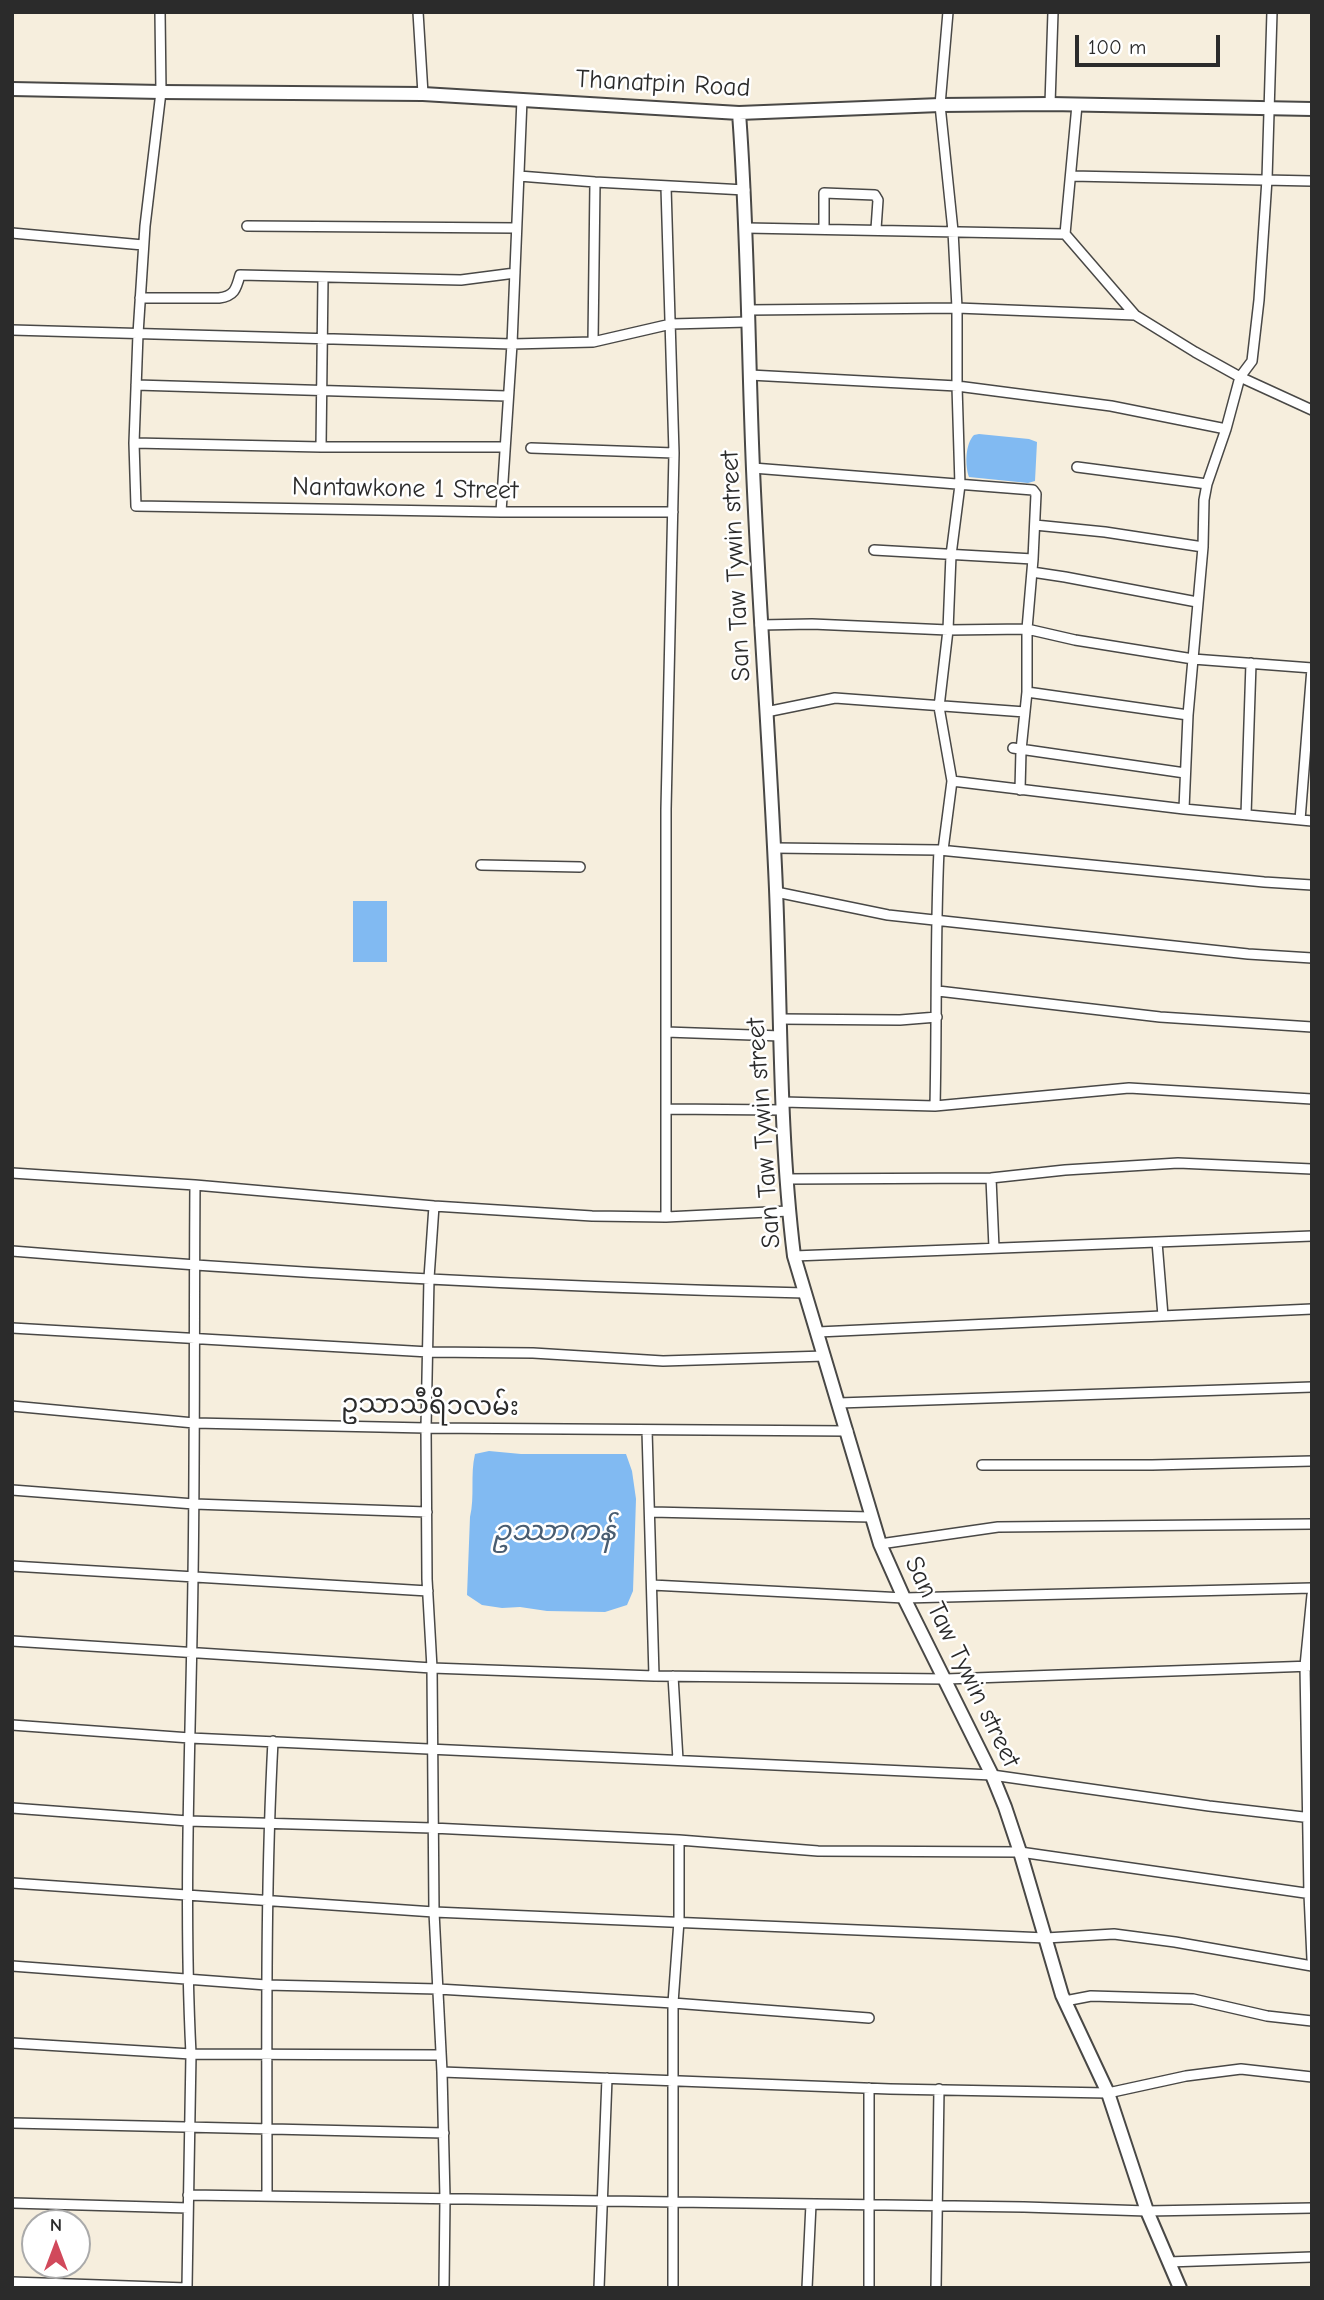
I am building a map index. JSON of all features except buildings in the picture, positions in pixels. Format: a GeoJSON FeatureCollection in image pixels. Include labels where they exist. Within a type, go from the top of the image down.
{"type":"FeatureCollection","features":[{"type":"Feature","properties":{"kind":"street"},"geometry":{"type":"LineString","coordinates":[[160,12],[160,92],[143,245],[134,443],[504,447]]}},
{"type":"Feature","properties":{"kind":"street"},"geometry":{"type":"LineString","coordinates":[[418,12],[423,94]]}},
{"type":"Feature","properties":{"kind":"street"},"geometry":{"type":"LineString","coordinates":[[935,1106],[938,991],[936,919],[941,850],[952,781],[939,707],[948,630],[951,555],[960,485],[953,231],[940,106],[948,12]]}},
{"type":"Feature","properties":{"kind":"street"},"geometry":{"type":"LineString","coordinates":[[1050,104],[1053,12]]}},
{"type":"Feature","properties":{"kind":"street"},"geometry":{"type":"LineString","coordinates":[[1184,809],[1188,715],[1207,484],[1240,377],[1252,361],[1259,300],[1267,179],[1272,12]]}},
{"type":"Feature","properties":{"kind":"street","name":"Thanatpin Road"},"geometry":{"type":"LineString","coordinates":[[12,89],[423,94],[739,113],[1050,104],[1312,109]]}},
{"type":"Feature","properties":{"kind":"street"},"geometry":{"type":"LineString","coordinates":[[501,512],[512,344],[522,99]]}},
{"type":"Feature","properties":{"kind":"street"},"geometry":{"type":"LineString","coordinates":[[1077,105],[1065,234],[1135,315],[1240,377],[1312,411]]}},
{"type":"Feature","properties":{"kind":"street","name":"San Taw Tywin street"},"geometry":{"type":"LineString","coordinates":[[739,113],[745,190],[760,625],[776,892],[786,1179],[794,1256],[880,1544],[992,1775],[1020,1852],[1065,2001],[1108,2093],[1147,2211],[1180,2288]]}},
{"type":"Feature","properties":{"kind":"street"},"geometry":{"type":"LineString","coordinates":[[519,176],[595,183],[745,190]]}},
{"type":"Feature","properties":{"kind":"street"},"geometry":{"type":"LineString","coordinates":[[1071,176],[1312,181]]}},
{"type":"Feature","properties":{"kind":"street"},"geometry":{"type":"LineString","coordinates":[[593,342],[595,183]]}},
{"type":"Feature","properties":{"kind":"street"},"geometry":{"type":"LineString","coordinates":[[666,187],[674,453],[666,809],[666,1217]]}},
{"type":"Feature","properties":{"kind":"street"},"geometry":{"type":"LineString","coordinates":[[824,228],[824,193],[876,195],[876,229]]}},
{"type":"Feature","properties":{"kind":"street"},"geometry":{"type":"LineString","coordinates":[[247,226],[516,228]]}},
{"type":"Feature","properties":{"kind":"street"},"geometry":{"type":"LineString","coordinates":[[746,228],[1065,234]]}},
{"type":"Feature","properties":{"kind":"street"},"geometry":{"type":"LineString","coordinates":[[12,233],[143,245]]}},
{"type":"Feature","properties":{"kind":"street"},"geometry":{"type":"LineString","coordinates":[[140,298],[230,296],[236,290],[240,275],[461,280],[515,274]]}},
{"type":"Feature","properties":{"kind":"street"},"geometry":{"type":"LineString","coordinates":[[321,447],[323,278]]}},
{"type":"Feature","properties":{"kind":"street"},"geometry":{"type":"LineString","coordinates":[[12,330],[512,344],[593,342],[671,324],[748,316],[957,308],[1135,315]]}},
{"type":"Feature","properties":{"kind":"street"},"geometry":{"type":"LineString","coordinates":[[750,375],[957,386],[1111,406],[1226,429]]}},
{"type":"Feature","properties":{"kind":"street"},"geometry":{"type":"LineString","coordinates":[[136,385],[507,396]]}},
{"type":"Feature","properties":{"kind":"street","name":"Nantawkone 1 Street"},"geometry":{"type":"LineString","coordinates":[[134,443],[136,506],[673,512]]}},
{"type":"Feature","properties":{"kind":"street"},"geometry":{"type":"LineString","coordinates":[[531,448],[674,453]]}},
{"type":"Feature","properties":{"kind":"street"},"geometry":{"type":"LineString","coordinates":[[1077,467],[1207,484]]}},
{"type":"Feature","properties":{"kind":"street"},"geometry":{"type":"LineString","coordinates":[[753,468],[1033,490],[1036,494],[1027,629],[1027,692],[1017,749],[1020,790]]}},
{"type":"Feature","properties":{"kind":"street"},"geometry":{"type":"LineString","coordinates":[[1035,525],[1105,532],[1203,547]]}},
{"type":"Feature","properties":{"kind":"street"},"geometry":{"type":"LineString","coordinates":[[874,550],[1033,558]]}},
{"type":"Feature","properties":{"kind":"street"},"geometry":{"type":"LineString","coordinates":[[1032,572],[1197,602]]}},
{"type":"Feature","properties":{"kind":"street"},"geometry":{"type":"LineString","coordinates":[[760,625],[812,624],[948,630],[1027,629],[1075,640],[1193,659],[1312,667],[1300,820]]}},
{"type":"Feature","properties":{"kind":"street"},"geometry":{"type":"LineString","coordinates":[[1246,815],[1251,663]]}},
{"type":"Feature","properties":{"kind":"street"},"geometry":{"type":"LineString","coordinates":[[1027,692],[1188,715]]}},
{"type":"Feature","properties":{"kind":"street"},"geometry":{"type":"LineString","coordinates":[[766,712],[835,698],[1025,712]]}},
{"type":"Feature","properties":{"kind":"street"},"geometry":{"type":"LineString","coordinates":[[1017,749],[1185,773]]}},
{"type":"Feature","properties":{"kind":"street"},"geometry":{"type":"LineString","coordinates":[[952,781],[1184,809],[1312,821]]}},
{"type":"Feature","properties":{"kind":"street"},"geometry":{"type":"LineString","coordinates":[[774,848],[941,850],[1312,885]]}},
{"type":"Feature","properties":{"kind":"street"},"geometry":{"type":"LineString","coordinates":[[481,865],[580,867]]}},
{"type":"Feature","properties":{"kind":"street"},"geometry":{"type":"LineString","coordinates":[[776,892],[888,915],[1248,954],[1312,958]]}},
{"type":"Feature","properties":{"kind":"street"},"geometry":{"type":"LineString","coordinates":[[938,991],[1160,1017],[1312,1027]]}},
{"type":"Feature","properties":{"kind":"street"},"geometry":{"type":"LineString","coordinates":[[779,1019],[900,1020],[937,1017]]}},
{"type":"Feature","properties":{"kind":"street"},"geometry":{"type":"LineString","coordinates":[[666,1032],[781,1036]]}},
{"type":"Feature","properties":{"kind":"street"},"geometry":{"type":"LineString","coordinates":[[666,1109],[935,1106],[1129,1088],[1312,1099]]}},
{"type":"Feature","properties":{"kind":"street"},"geometry":{"type":"LineString","coordinates":[[786,1179],[991,1178],[1178,1163],[1312,1169]]}},
{"type":"Feature","properties":{"kind":"street"},"geometry":{"type":"LineString","coordinates":[[12,1173],[592,1216],[666,1217],[789,1211]]}},
{"type":"Feature","properties":{"kind":"street"},"geometry":{"type":"LineString","coordinates":[[991,1178],[994,1248]]}},
{"type":"Feature","properties":{"kind":"street"},"geometry":{"type":"LineString","coordinates":[[12,2282],[187,2287],[191,2054],[187,1895],[194,1504],[195,1185]]}},
{"type":"Feature","properties":{"kind":"street"},"geometry":{"type":"LineString","coordinates":[[434,1206],[425,1428],[432,1668],[434,1912],[444,2133],[444,2288]]}},
{"type":"Feature","properties":{"kind":"street"},"geometry":{"type":"LineString","coordinates":[[794,1256],[1312,1236]]}},
{"type":"Feature","properties":{"kind":"street"},"geometry":{"type":"LineString","coordinates":[[1157,1242],[1163,1316]]}},
{"type":"Feature","properties":{"kind":"street"},"geometry":{"type":"LineString","coordinates":[[12,1251],[194,1266],[618,1289],[805,1293]]}},
{"type":"Feature","properties":{"kind":"street"},"geometry":{"type":"LineString","coordinates":[[818,1332],[1312,1309]]}},
{"type":"Feature","properties":{"kind":"street"},"geometry":{"type":"LineString","coordinates":[[12,1328],[429,1352],[533,1353],[663,1361],[825,1356]]}},
{"type":"Feature","properties":{"kind":"street"},"geometry":{"type":"LineString","coordinates":[[839,1403],[1312,1387]]}},
{"type":"Feature","properties":{"kind":"street","name":"ဥသာသီရိ၁လမ်း"},"geometry":{"type":"LineString","coordinates":[[12,1406],[194,1423],[425,1428],[848,1430]]}},
{"type":"Feature","properties":{"kind":"street"},"geometry":{"type":"LineString","coordinates":[[647,1430],[654,1676]]}},
{"type":"Feature","properties":{"kind":"street"},"geometry":{"type":"LineString","coordinates":[[982,1465],[1312,1461]]}},
{"type":"Feature","properties":{"kind":"street"},"geometry":{"type":"LineString","coordinates":[[12,1490],[194,1504],[427,1512]]}},
{"type":"Feature","properties":{"kind":"street"},"geometry":{"type":"LineString","coordinates":[[651,1512],[871,1517]]}},
{"type":"Feature","properties":{"kind":"street"},"geometry":{"type":"LineString","coordinates":[[880,1544],[998,1527],[1312,1524]]}},
{"type":"Feature","properties":{"kind":"street"},"geometry":{"type":"LineString","coordinates":[[12,1566],[428,1591]]}},
{"type":"Feature","properties":{"kind":"street"},"geometry":{"type":"LineString","coordinates":[[652,1584],[904,1598],[1312,1588]]}},
{"type":"Feature","properties":{"kind":"street"},"geometry":{"type":"LineString","coordinates":[[1312,1595],[1308,1666],[1312,1959]]}},
{"type":"Feature","properties":{"kind":"street"},"geometry":{"type":"LineString","coordinates":[[12,1641],[432,1668],[654,1676],[946,1679],[1308,1666]]}},
{"type":"Feature","properties":{"kind":"street"},"geometry":{"type":"LineString","coordinates":[[673,1676],[678,1760]]}},
{"type":"Feature","properties":{"kind":"street"},"geometry":{"type":"LineString","coordinates":[[12,1725],[190,1738],[992,1775],[1310,1818]]}},
{"type":"Feature","properties":{"kind":"street"},"geometry":{"type":"LineString","coordinates":[[267,2196],[266,1985],[273,1741]]}},
{"type":"Feature","properties":{"kind":"street"},"geometry":{"type":"LineString","coordinates":[[12,1808],[188,1821],[432,1828],[679,1840],[818,1851],[1020,1852],[1310,1894]]}},
{"type":"Feature","properties":{"kind":"street"},"geometry":{"type":"LineString","coordinates":[[673,2288],[673,2003],[679,1921],[679,1840]]}},
{"type":"Feature","properties":{"kind":"street"},"geometry":{"type":"LineString","coordinates":[[12,1883],[434,1912],[1046,1938],[1114,1934],[1312,1966]]}},
{"type":"Feature","properties":{"kind":"street"},"geometry":{"type":"LineString","coordinates":[[12,1966],[266,1985],[438,1989],[869,2018]]}},
{"type":"Feature","properties":{"kind":"street"},"geometry":{"type":"LineString","coordinates":[[1065,2001],[1091,1996],[1193,1999],[1267,2016],[1312,2021]]}},
{"type":"Feature","properties":{"kind":"street"},"geometry":{"type":"LineString","coordinates":[[12,2043],[191,2054],[440,2055]]}},
{"type":"Feature","properties":{"kind":"street"},"geometry":{"type":"LineString","coordinates":[[442,2072],[869,2088],[1108,2093],[1186,2076],[1241,2069],[1312,2077]]}},
{"type":"Feature","properties":{"kind":"street"},"geometry":{"type":"LineString","coordinates":[[599,2288],[607,2078]]}},
{"type":"Feature","properties":{"kind":"street"},"geometry":{"type":"LineString","coordinates":[[869,2088],[869,2288]]}},
{"type":"Feature","properties":{"kind":"street"},"geometry":{"type":"LineString","coordinates":[[936,2288],[939,2089]]}},
{"type":"Feature","properties":{"kind":"street"},"geometry":{"type":"LineString","coordinates":[[12,2123],[444,2133]]}},
{"type":"Feature","properties":{"kind":"street"},"geometry":{"type":"LineString","coordinates":[[188,2195],[937,2205],[1147,2211],[1312,2208]]}},
{"type":"Feature","properties":{"kind":"street"},"geometry":{"type":"LineString","coordinates":[[12,2203],[188,2208]]}},
{"type":"Feature","properties":{"kind":"street"},"geometry":{"type":"LineString","coordinates":[[807,2288],[811,2204]]}},
{"type":"Feature","properties":{"kind":"street"},"geometry":{"type":"LineString","coordinates":[[1168,2262],[1312,2257]]}},
{"type":"Feature","properties":{"kind":"water"},"geometry":{"type":"Polygon","coordinates":[[[974,435],[1037,442],[1035,481],[1028,483],[969,477],[967,449],[974,435]]]}},
{"type":"Feature","properties":{"kind":"water"},"geometry":{"type":"Polygon","coordinates":[[[353,901],[387,901],[387,962],[353,962],[353,901]]]}},
{"type":"Feature","properties":{"kind":"water","name":"ဥဿာကန်"},"geometry":{"type":"Polygon","coordinates":[[[489,1451],[521,1454],[626,1454],[632,1471],[636,1499],[633,1591],[627,1605],[605,1612],[547,1611],[482,1605],[467,1595],[475,1454],[489,1451]]]}}]}
